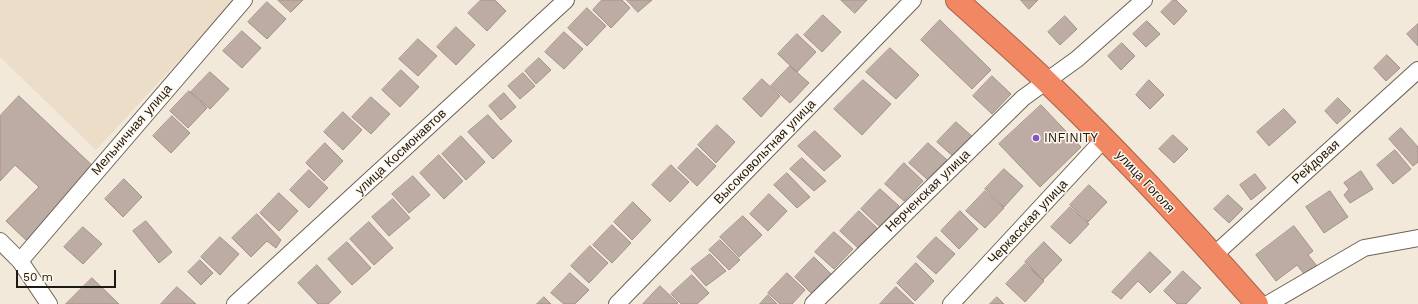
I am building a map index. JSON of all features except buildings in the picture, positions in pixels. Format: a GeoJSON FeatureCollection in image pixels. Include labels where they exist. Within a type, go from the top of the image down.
{"type":"FeatureCollection","features":[{"type":"Feature","properties":{"kind":"highway","name":"улица Гоголя"},"geometry":{"type":"LineString","coordinates":[[957,0],[1046,81],[1104,139],[1214,255],[1257,304]]}},
{"type":"Feature","properties":{"kind":"street","name":"Мельничная улица"},"geometry":{"type":"LineString","coordinates":[[20,261],[244,0]]}},
{"type":"Feature","properties":{"kind":"street","name":"улица Космонавтов"},"geometry":{"type":"LineString","coordinates":[[235,304],[566,0]]}},
{"type":"Feature","properties":{"kind":"street","name":"Высоковольтная улица"},"geometry":{"type":"LineString","coordinates":[[617,304],[913,0]]}},
{"type":"Feature","properties":{"kind":"street","name":"Нерченская улица"},"geometry":{"type":"LineString","coordinates":[[813,304],[1023,98],[1077,59],[1144,0]]}},
{"type":"Feature","properties":{"kind":"street","name":"Рейдовая"},"geometry":{"type":"LineString","coordinates":[[1214,255],[1418,70]]}},
{"type":"Feature","properties":{"kind":"street","name":"Черкасская улица"},"geometry":{"type":"LineString","coordinates":[[951,304],[1104,139]]}},
{"type":"Feature","properties":{"kind":"street"},"geometry":{"type":"LineString","coordinates":[[1268,304],[1364,248],[1418,238]]}},
{"type":"Feature","properties":{"kind":"street"},"geometry":{"type":"LineString","coordinates":[[0,241],[20,261],[49,304]]}},
{"type":"Feature","properties":{"kind":"shaded area"},"geometry":{"type":"Polygon","coordinates":[[[0,0],[235,0],[96,150],[0,57],[0,0]]]}},
{"type":"Feature","properties":{"kind":"place","name":"INFINITY"},"geometry":{"type":"Point","coordinates":[1036,138]}}]}
